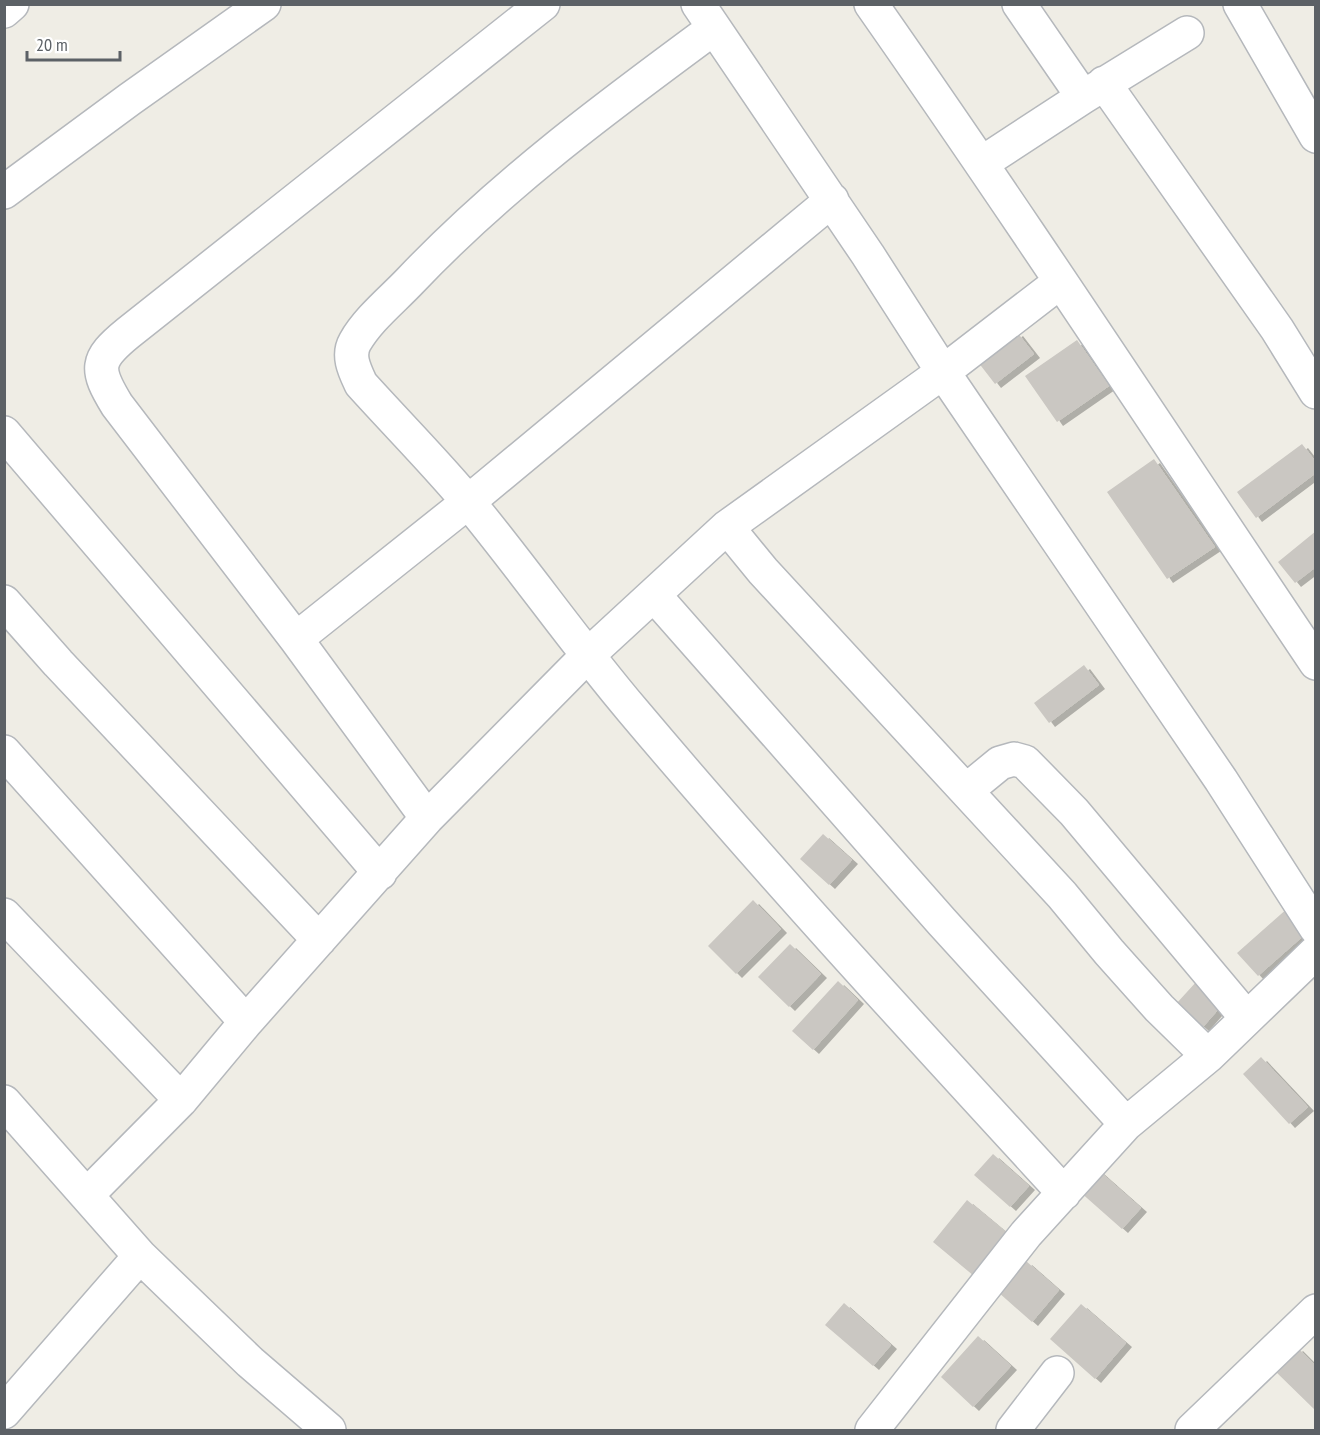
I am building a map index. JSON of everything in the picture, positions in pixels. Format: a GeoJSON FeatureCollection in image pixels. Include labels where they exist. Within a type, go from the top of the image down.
{"type":"FeatureCollection","features":[{"type":"Feature","properties":{"kind":"street"},"geometry":{"type":"LineString","coordinates":[[4,11],[12,4]]}},
{"type":"Feature","properties":{"kind":"street"},"geometry":{"type":"LineString","coordinates":[[4,192],[264,4]]}},
{"type":"Feature","properties":{"kind":"street"},"geometry":{"type":"LineString","coordinates":[[427,818],[296,639],[117,405],[104,384],[101,366],[109,348],[543,4]]}},
{"type":"Feature","properties":{"kind":"street"},"geometry":{"type":"LineString","coordinates":[[872,4],[982,163],[1316,663]]}},
{"type":"Feature","properties":{"kind":"street"},"geometry":{"type":"LineString","coordinates":[[1019,4],[1093,90],[1277,329],[1316,392]]}},
{"type":"Feature","properties":{"kind":"street"},"geometry":{"type":"LineString","coordinates":[[1240,4],[1316,136]]}},
{"type":"Feature","properties":{"kind":"street"},"geometry":{"type":"LineString","coordinates":[[1064,1193],[758,856],[587,656],[551,605],[468,501],[362,384],[352,366],[354,343],[373,319],[435,255],[517,182],[611,104],[706,16],[831,200],[943,372],[1221,780],[1316,928]]}},
{"type":"Feature","properties":{"kind":"street"},"geometry":{"type":"LineString","coordinates":[[982,163],[1093,90],[1187,33]]}},
{"type":"Feature","properties":{"kind":"street"},"geometry":{"type":"LineString","coordinates":[[296,639],[468,501],[831,200]]}},
{"type":"Feature","properties":{"kind":"street"},"geometry":{"type":"LineString","coordinates":[[87,1195],[181,1100],[246,1022],[427,818],[587,656],[727,527],[943,372],[1060,282]]}},
{"type":"Feature","properties":{"kind":"street"},"geometry":{"type":"LineString","coordinates":[[4,433],[380,873]]}},
{"type":"Feature","properties":{"kind":"street"},"geometry":{"type":"LineString","coordinates":[[727,527],[763,571],[1062,895],[1159,1008],[1208,1056]]}},
{"type":"Feature","properties":{"kind":"street"},"geometry":{"type":"LineString","coordinates":[[654,595],[942,922],[1126,1124]]}},
{"type":"Feature","properties":{"kind":"street"},"geometry":{"type":"LineString","coordinates":[[4,602],[58,663],[319,940]]}},
{"type":"Feature","properties":{"kind":"street"},"geometry":{"type":"LineString","coordinates":[[4,752],[246,1022]]}},
{"type":"Feature","properties":{"kind":"street"},"geometry":{"type":"LineString","coordinates":[[967,790],[1000,763],[1014,759],[1025,762],[1074,812],[1246,1017]]}},
{"type":"Feature","properties":{"kind":"street"},"geometry":{"type":"LineString","coordinates":[[4,915],[181,1100]]}},
{"type":"Feature","properties":{"kind":"street"},"geometry":{"type":"LineString","coordinates":[[872,1431],[1026,1234],[1126,1124],[1208,1056],[1316,952]]}},
{"type":"Feature","properties":{"kind":"street"},"geometry":{"type":"LineString","coordinates":[[4,1102],[140,1256],[250,1362],[295,1420],[329,1431]]}},
{"type":"Feature","properties":{"kind":"street"},"geometry":{"type":"LineString","coordinates":[[4,1412],[140,1256]]}},
{"type":"Feature","properties":{"kind":"street"},"geometry":{"type":"LineString","coordinates":[[1192,1431],[1316,1311]]}},
{"type":"Feature","properties":{"kind":"street"},"geometry":{"type":"LineString","coordinates":[[1013,1431],[1057,1373]]}},
{"type":"Feature","properties":{"kind":"building"},"geometry":{"type":"Polygon","coordinates":[[[1017,332],[1034,354],[995,384],[978,362],[1017,332]]]}},
{"type":"Feature","properties":{"kind":"building"},"geometry":{"type":"Polygon","coordinates":[[[1077,340],[1109,386],[1057,422],[1025,376],[1077,340]]]}},
{"type":"Feature","properties":{"kind":"building"},"geometry":{"type":"Polygon","coordinates":[[[1302,444],[1316,462],[1316,473],[1256,518],[1237,492],[1302,444]]]}},
{"type":"Feature","properties":{"kind":"building"},"geometry":{"type":"Polygon","coordinates":[[[1154,459],[1215,547],[1167,579],[1107,492],[1154,459]]]}},
{"type":"Feature","properties":{"kind":"building"},"geometry":{"type":"Polygon","coordinates":[[[1316,531],[1316,567],[1295,583],[1278,562],[1316,531]]]}},
{"type":"Feature","properties":{"kind":"building"},"geometry":{"type":"Polygon","coordinates":[[[1084,665],[1099,685],[1049,723],[1034,703],[1084,665]]]}},
{"type":"Feature","properties":{"kind":"building"},"geometry":{"type":"Polygon","coordinates":[[[823,834],[852,860],[829,885],[800,859],[823,834]]]}},
{"type":"Feature","properties":{"kind":"building"},"geometry":{"type":"Polygon","coordinates":[[[753,900],[781,929],[736,974],[708,946],[753,900]]]}},
{"type":"Feature","properties":{"kind":"building"},"geometry":{"type":"Polygon","coordinates":[[[1289,907],[1310,930],[1258,976],[1237,953],[1289,907]]]}},
{"type":"Feature","properties":{"kind":"building"},"geometry":{"type":"Polygon","coordinates":[[[790,944],[821,974],[789,1007],[758,977],[790,944]]]}},
{"type":"Feature","properties":{"kind":"building"},"geometry":{"type":"Polygon","coordinates":[[[838,981],[858,1000],[813,1050],[792,1031],[838,981]]]}},
{"type":"Feature","properties":{"kind":"building"},"geometry":{"type":"Polygon","coordinates":[[[1197,981],[1223,1004],[1203,1027],[1176,1004],[1197,981]]]}},
{"type":"Feature","properties":{"kind":"building"},"geometry":{"type":"Polygon","coordinates":[[[1261,1057],[1308,1107],[1289,1124],[1243,1074],[1261,1057]]]}},
{"type":"Feature","properties":{"kind":"building"},"geometry":{"type":"Polygon","coordinates":[[[993,1154],[1029,1186],[1010,1207],[974,1175],[993,1154]]]}},
{"type":"Feature","properties":{"kind":"building"},"geometry":{"type":"Polygon","coordinates":[[[1098,1170],[1141,1208],[1122,1229],[1079,1191],[1098,1170]]]}},
{"type":"Feature","properties":{"kind":"building"},"geometry":{"type":"Polygon","coordinates":[[[967,1200],[1008,1234],[974,1276],[933,1242],[967,1200]]]}},
{"type":"Feature","properties":{"kind":"building"},"geometry":{"type":"Polygon","coordinates":[[[1026,1261],[1059,1290],[1032,1322],[998,1292],[1026,1261]]]}},
{"type":"Feature","properties":{"kind":"building"},"geometry":{"type":"Polygon","coordinates":[[[844,1303],[891,1345],[873,1366],[825,1325],[844,1303]]]}},
{"type":"Feature","properties":{"kind":"building"},"geometry":{"type":"Polygon","coordinates":[[[1081,1304],[1126,1343],[1095,1379],[1050,1339],[1081,1304]]]}},
{"type":"Feature","properties":{"kind":"building"},"geometry":{"type":"Polygon","coordinates":[[[978,1336],[1011,1366],[973,1407],[941,1377],[978,1336]]]}},
{"type":"Feature","properties":{"kind":"building"},"geometry":{"type":"Polygon","coordinates":[[[1297,1347],[1316,1366],[1316,1411],[1274,1370],[1297,1347]]]}}]}
